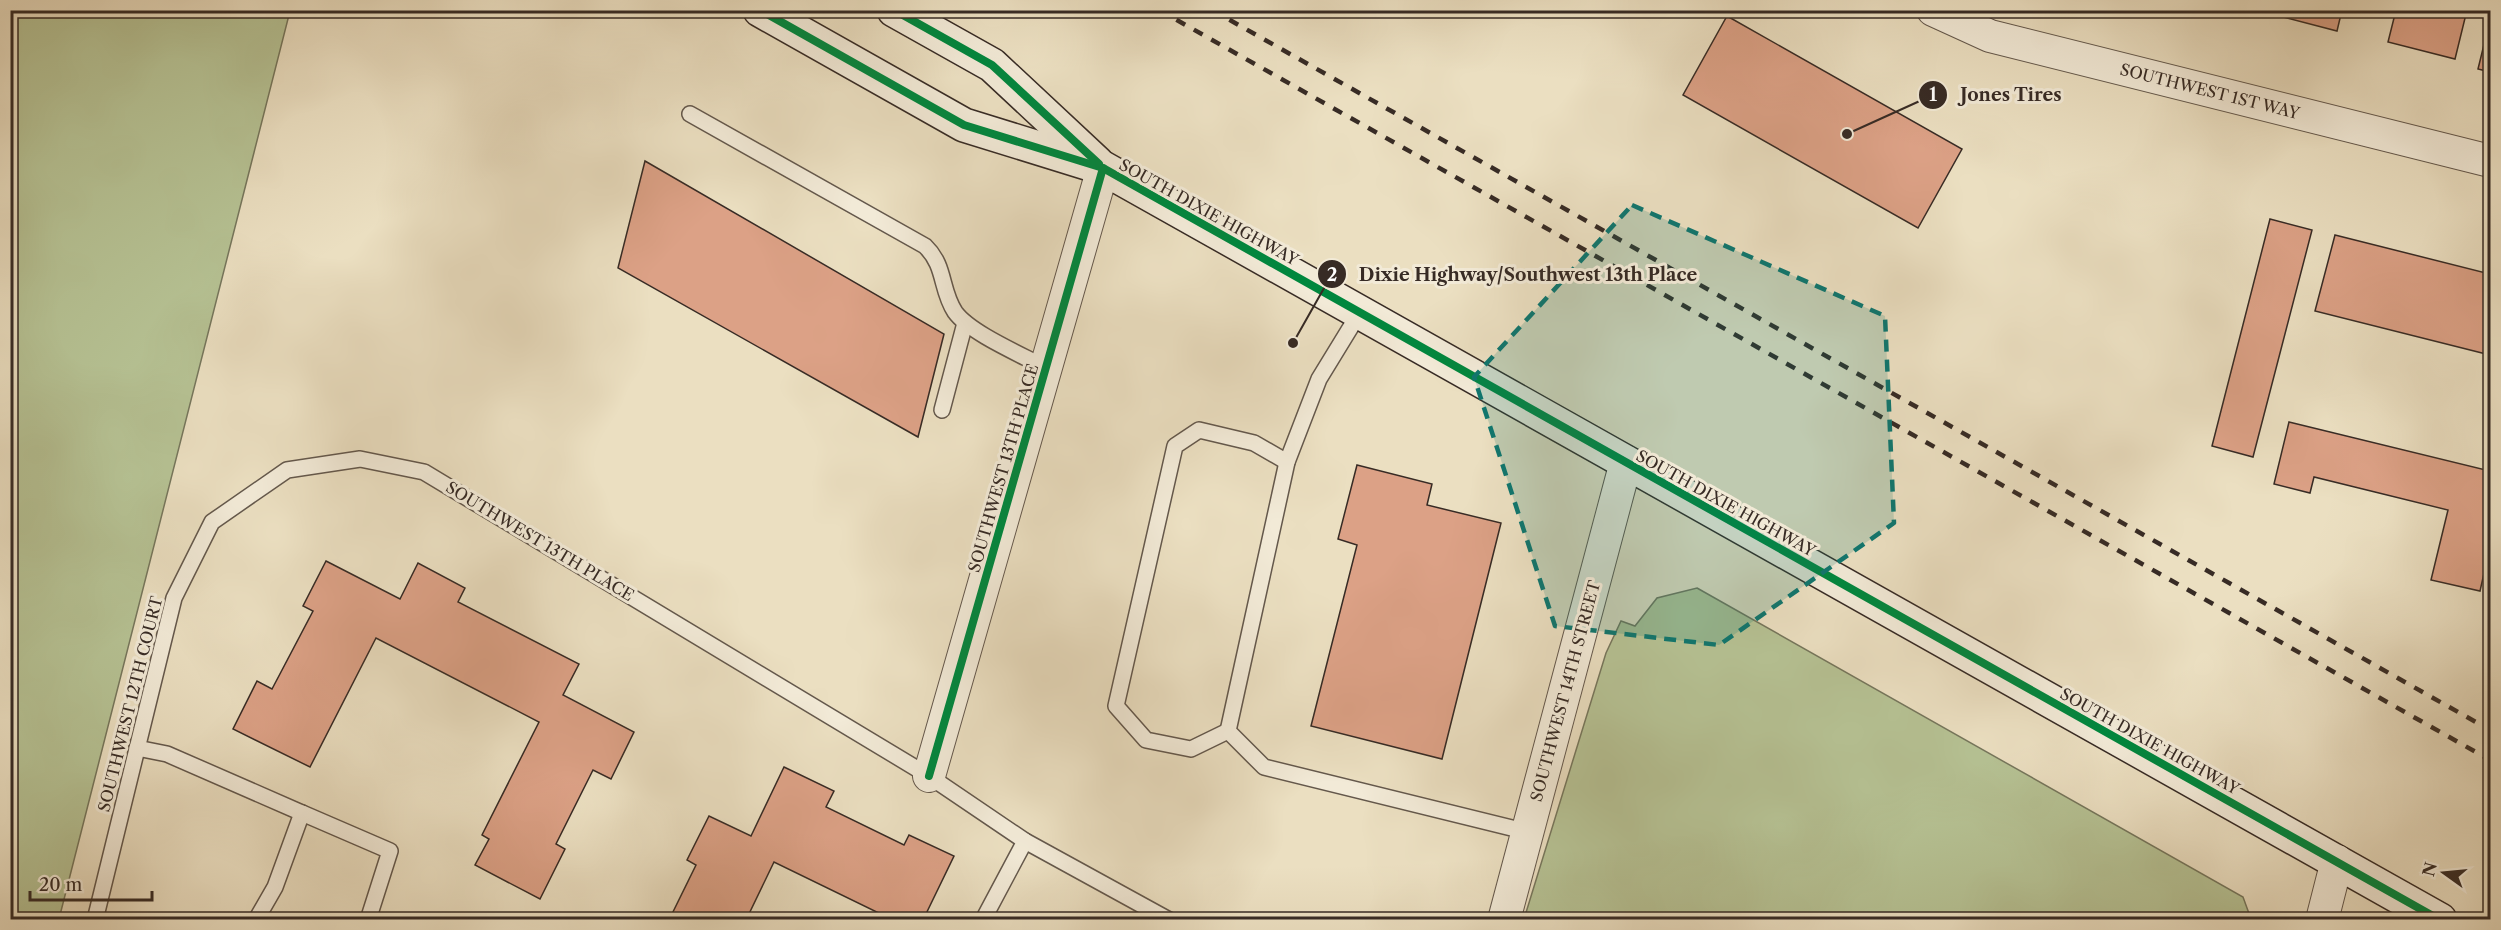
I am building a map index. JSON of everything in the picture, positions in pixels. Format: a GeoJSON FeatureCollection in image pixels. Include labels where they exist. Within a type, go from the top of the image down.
{"type":"FeatureCollection","features":[{"type":"Feature","properties":{"kind":"main road","name":"SOUTH DIXIE HIGHWAY"},"geometry":{"type":"LineString","coordinates":[[760,10],[964,125],[1103,168],[2440,920]]}},
{"type":"Feature","properties":{"kind":"main road","name":"SOUTH DIXIE HIGHWAY"},"geometry":{"type":"LineString","coordinates":[[894,10],[992,65],[1103,168]]}},
{"type":"Feature","properties":{"kind":"street","name":"SOUTHWEST 1ST WAY"},"geometry":{"type":"LineString","coordinates":[[1933,10],[1990,36],[2490,161]]}},
{"type":"Feature","properties":{"kind":"street","name":"SOUTHWEST 13TH PLACE"},"geometry":{"type":"LineString","coordinates":[[929,776],[1103,168]]}},
{"type":"Feature","properties":{"kind":"street","name":"SOUTHWEST 14TH STREET"},"geometry":{"type":"LineString","coordinates":[[1504,920],[1626,462]]}},
{"type":"Feature","properties":{"kind":"street"},"geometry":{"type":"LineString","coordinates":[[2322,920],[2337,861]]}},
{"type":"Feature","properties":{"kind":"lane"},"geometry":{"type":"LineString","coordinates":[[690,114],[925,246],[935,255],[941,270],[944,291],[965,323],[1046,368]]}},
{"type":"Feature","properties":{"kind":"lane"},"geometry":{"type":"LineString","coordinates":[[1228,731],[1287,462],[1319,378],[1360,312]]}},
{"type":"Feature","properties":{"kind":"lane"},"geometry":{"type":"LineString","coordinates":[[942,410],[965,323]]}},
{"type":"Feature","properties":{"kind":"lane"},"geometry":{"type":"LineString","coordinates":[[1228,731],[1191,749],[1146,740],[1116,706],[1175,446],[1199,430],[1254,443],[1287,462]]}},
{"type":"Feature","properties":{"kind":"lane","name":"SOUTHWEST 13TH PLACE"},"geometry":{"type":"LineString","coordinates":[[287,470],[360,459],[424,471],[929,776],[1025,841],[1170,920]]}},
{"type":"Feature","properties":{"kind":"lane","name":"SOUTHWEST 12TH COURT"},"geometry":{"type":"LineString","coordinates":[[94,920],[174,598],[212,522],[287,470]]}},
{"type":"Feature","properties":{"kind":"lane"},"geometry":{"type":"LineString","coordinates":[[1228,731],[1264,767],[1528,832]]}},
{"type":"Feature","properties":{"kind":"lane"},"geometry":{"type":"LineString","coordinates":[[137,748],[167,754],[390,851],[368,920]]}},
{"type":"Feature","properties":{"kind":"lane"},"geometry":{"type":"LineString","coordinates":[[256,920],[275,887],[302,813]]}},
{"type":"Feature","properties":{"kind":"lane"},"geometry":{"type":"LineString","coordinates":[[983,920],[1025,841]]}},
{"type":"Feature","properties":{"kind":"highlighted area"},"geometry":{"type":"Polygon","coordinates":[[[1632,205],[1885,316],[1894,523],[1719,645],[1555,626],[1474,377],[1632,205]]]}},
{"type":"Feature","properties":{"kind":"green space"},"geometry":{"type":"Polygon","coordinates":[[[10,11],[290,11],[59,919],[11,919],[10,11]]]}},
{"type":"Feature","properties":{"kind":"green space"},"geometry":{"type":"Polygon","coordinates":[[[1697,588],[2243,897],[2251,919],[1524,919],[1606,653],[1621,621],[1635,626],[1657,598],[1697,588]]]}},
{"type":"Feature","properties":{"kind":"building"},"geometry":{"type":"Polygon","coordinates":[[[2269,10],[2342,10],[2337,31],[2268,13],[2269,10]]]}},
{"type":"Feature","properties":{"kind":"building"},"geometry":{"type":"Polygon","coordinates":[[[2396,10],[2467,10],[2455,59],[2388,42],[2396,10]]]}},
{"type":"Feature","properties":{"kind":"building"},"geometry":{"type":"Polygon","coordinates":[[[1727,16],[1962,149],[1918,228],[1683,95],[1727,16]]]}},
{"type":"Feature","properties":{"kind":"building"},"geometry":{"type":"Polygon","coordinates":[[[2490,20],[2490,72],[2478,69],[2490,20]]]}},
{"type":"Feature","properties":{"kind":"building"},"geometry":{"type":"Polygon","coordinates":[[[645,161],[944,334],[918,437],[618,268],[645,161]]]}},
{"type":"Feature","properties":{"kind":"building"},"geometry":{"type":"Polygon","coordinates":[[[2270,219],[2312,230],[2253,457],[2212,446],[2270,219]]]}},
{"type":"Feature","properties":{"kind":"building"},"geometry":{"type":"Polygon","coordinates":[[[2335,235],[2490,274],[2490,355],[2315,311],[2335,235]]]}},
{"type":"Feature","properties":{"kind":"building"},"geometry":{"type":"Polygon","coordinates":[[[2289,422],[2490,471],[2490,547],[2480,591],[2431,580],[2448,510],[2314,477],[2310,493],[2274,484],[2289,422]]]}},
{"type":"Feature","properties":{"kind":"building"},"geometry":{"type":"Polygon","coordinates":[[[1357,465],[1432,484],[1427,505],[1501,523],[1442,759],[1311,726],[1357,545],[1338,539],[1357,465]]]}},
{"type":"Feature","properties":{"kind":"building"},"geometry":{"type":"Polygon","coordinates":[[[326,561],[400,599],[418,563],[465,588],[458,602],[579,664],[563,695],[634,732],[611,779],[593,770],[556,844],[565,849],[540,899],[475,865],[489,839],[482,835],[539,722],[376,638],[310,767],[233,729],[257,681],[272,689],[313,611],[303,606],[326,561]]]}},
{"type":"Feature","properties":{"kind":"building"},"geometry":{"type":"Polygon","coordinates":[[[784,767],[834,791],[826,807],[904,845],[909,835],[954,856],[923,920],[904,920],[893,914],[891,919],[774,862],[746,920],[669,920],[696,865],[687,860],[709,816],[751,836],[784,767]]]}},
{"type":"Feature","properties":{"kind":"railway"},"geometry":{"type":"LineString","coordinates":[[1159,10],[2490,760]]}},
{"type":"Feature","properties":{"kind":"railway"},"geometry":{"type":"LineString","coordinates":[[1212,10],[2490,730]]}},
{"type":"Feature","properties":{"kind":"cycle path"},"geometry":{"type":"LineString","coordinates":[[760,10],[964,125],[1103,168],[2440,920]]}},
{"type":"Feature","properties":{"kind":"cycle path"},"geometry":{"type":"LineString","coordinates":[[894,10],[992,65],[1099,164]]}},
{"type":"Feature","properties":{"kind":"cycle path"},"geometry":{"type":"LineString","coordinates":[[929,776],[1103,168]]}},
{"type":"Feature","properties":{"kind":"place","name":"Jones Tires"},"geometry":{"type":"Point","coordinates":[1847,134]}},
{"type":"Feature","properties":{"kind":"place","name":"Dixie Highway/Southwest 13th Place"},"geometry":{"type":"Point","coordinates":[1293,343]}}]}
